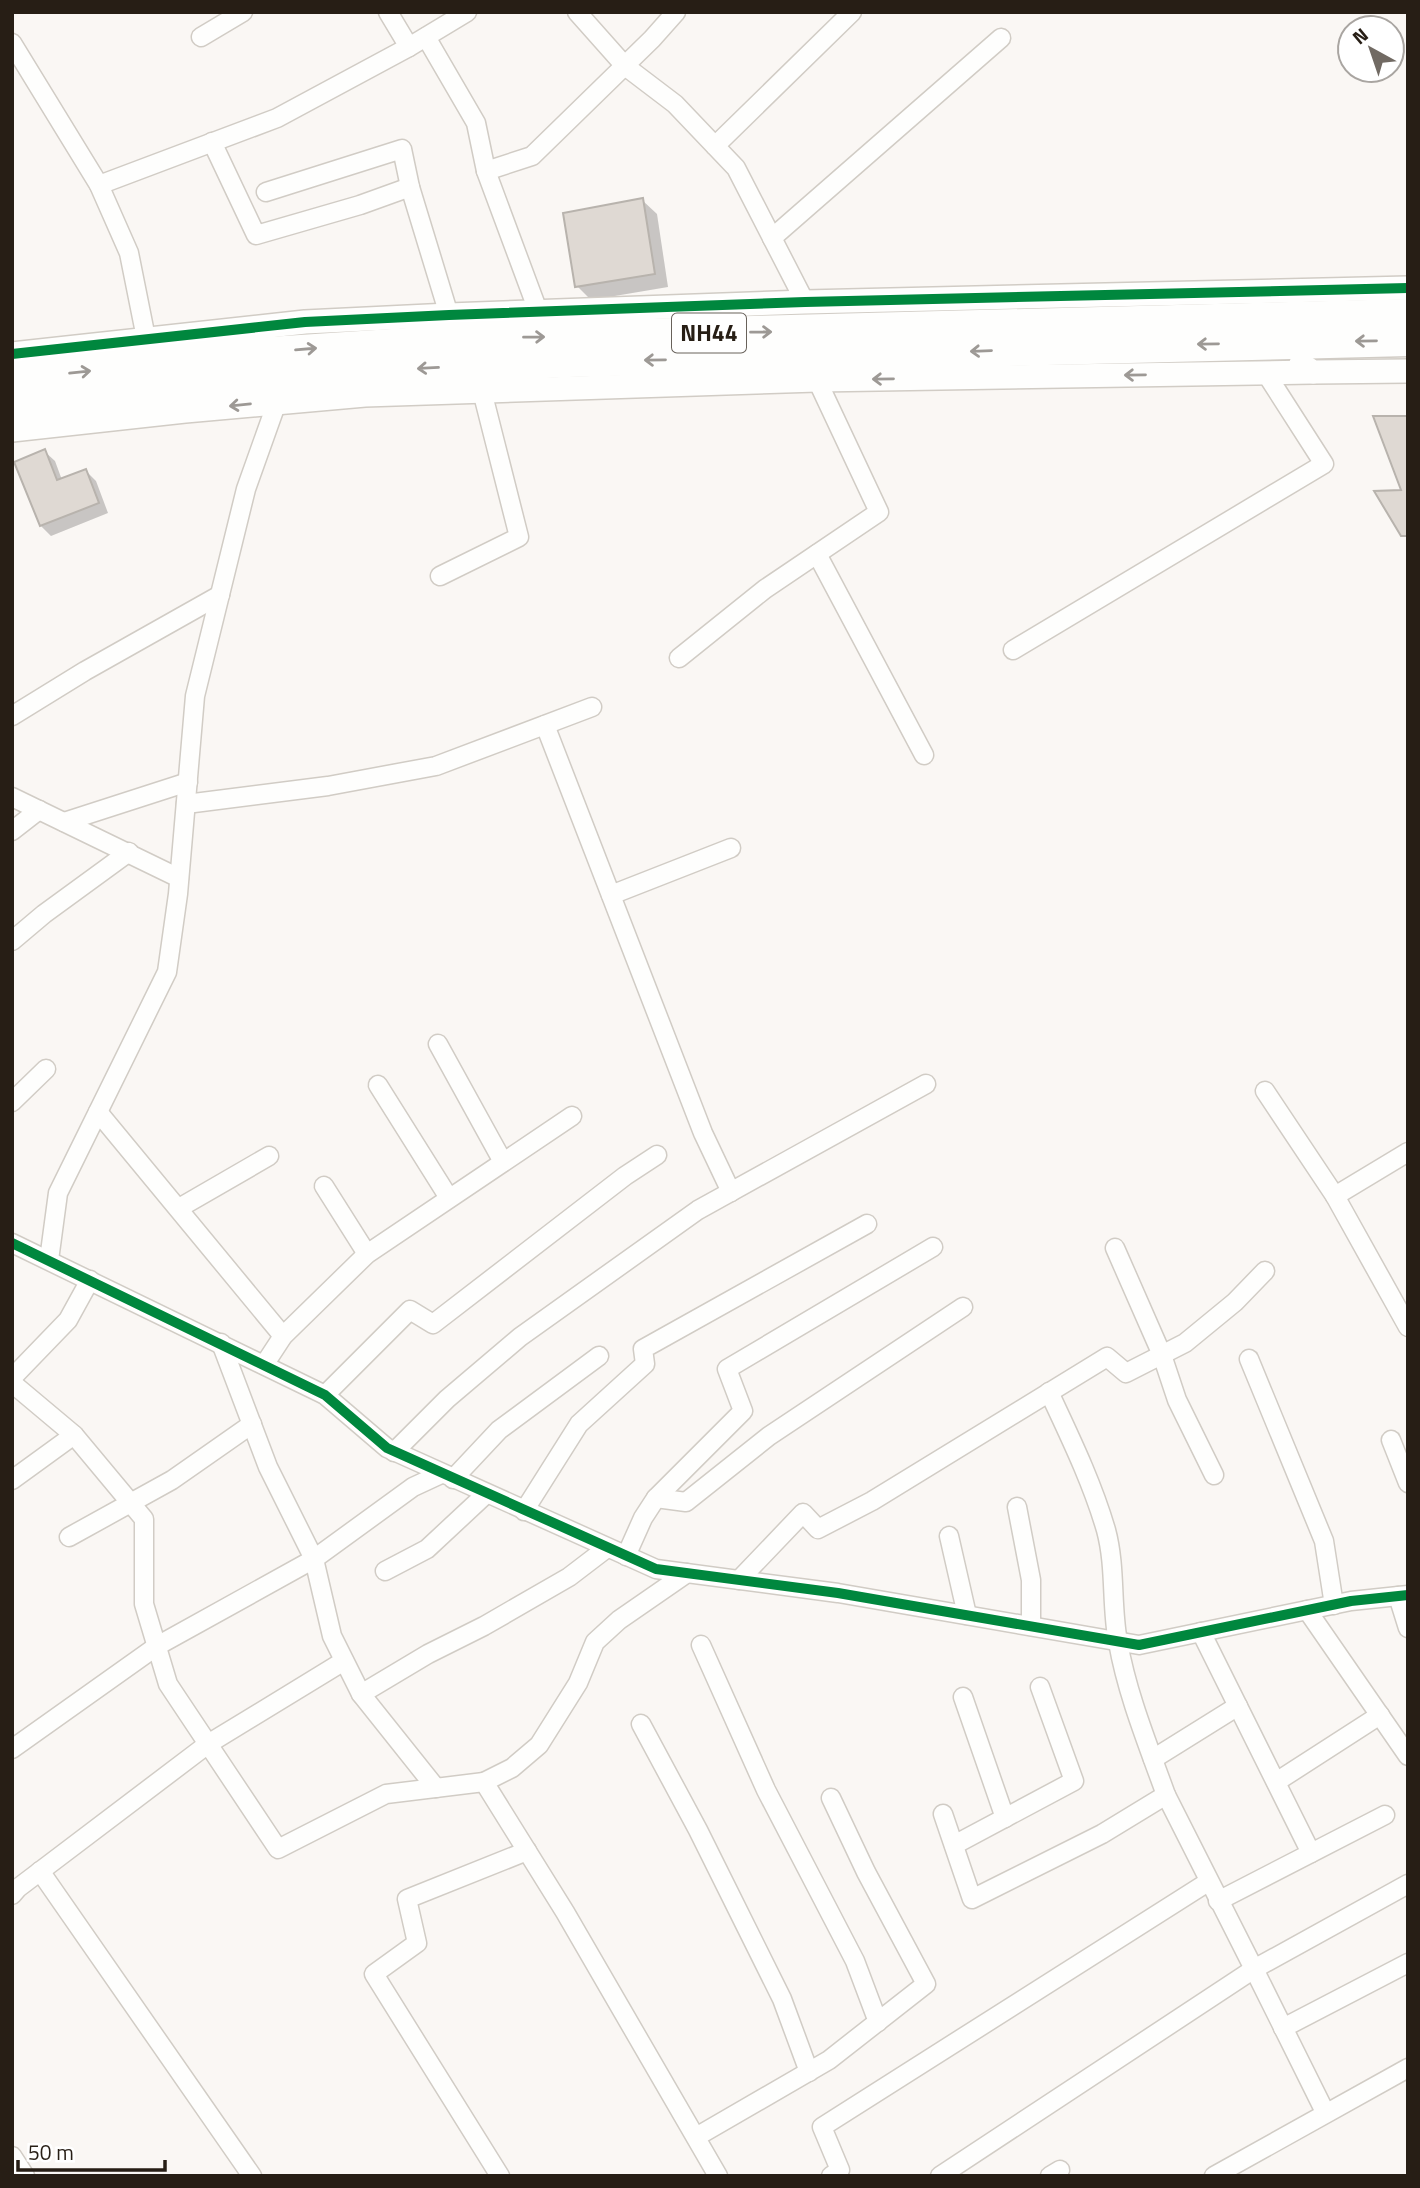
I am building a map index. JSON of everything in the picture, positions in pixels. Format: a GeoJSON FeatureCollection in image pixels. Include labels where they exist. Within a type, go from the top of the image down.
{"type":"FeatureCollection","features":[{"type":"Feature","properties":{"kind":"highway","name":"NH44"},"geometry":{"type":"LineString","coordinates":[[12,380],[238,354],[484,338],[1408,314]]}},
{"type":"Feature","properties":{"kind":"highway","name":"NH44"},"geometry":{"type":"LineString","coordinates":[[12,405],[234,381],[355,372],[568,362],[1277,350],[1325,342],[1408,341]]}},
{"type":"Feature","properties":{"kind":"street"},"geometry":{"type":"LineString","coordinates":[[201,37],[243,12]]}},
{"type":"Feature","properties":{"kind":"street"},"geometry":{"type":"LineString","coordinates":[[388,12],[409,47]]}},
{"type":"Feature","properties":{"kind":"street"},"geometry":{"type":"LineString","coordinates":[[99,185],[277,118],[409,47],[467,12]]}},
{"type":"Feature","properties":{"kind":"street"},"geometry":{"type":"LineString","coordinates":[[577,12],[625,66],[675,104],[736,168],[805,302]]}},
{"type":"Feature","properties":{"kind":"street"},"geometry":{"type":"LineString","coordinates":[[486,171],[532,156],[677,12]]}},
{"type":"Feature","properties":{"kind":"street"},"geometry":{"type":"LineString","coordinates":[[715,146],[852,12]]}},
{"type":"Feature","properties":{"kind":"street"},"geometry":{"type":"LineString","coordinates":[[426,37],[476,124],[486,171],[538,311]]}},
{"type":"Feature","properties":{"kind":"street"},"geometry":{"type":"LineString","coordinates":[[772,238],[1001,38]]}},
{"type":"Feature","properties":{"kind":"street"},"geometry":{"type":"LineString","coordinates":[[12,43],[99,185],[129,253],[146,338]]}},
{"type":"Feature","properties":{"kind":"street"},"geometry":{"type":"LineString","coordinates":[[212,142],[256,235],[360,205],[410,187]]}},
{"type":"Feature","properties":{"kind":"street"},"geometry":{"type":"LineString","coordinates":[[266,192],[401,149],[449,315]]}},
{"type":"Feature","properties":{"kind":"street"},"geometry":{"type":"LineString","coordinates":[[12,354],[305,322],[449,315],[805,302],[1408,288]]}},
{"type":"Feature","properties":{"kind":"street"},"geometry":{"type":"LineString","coordinates":[[1259,372],[1277,350],[1313,372]]}},
{"type":"Feature","properties":{"kind":"street"},"geometry":{"type":"LineString","coordinates":[[12,430],[277,401],[365,395],[817,380],[1408,371]]}},
{"type":"Feature","properties":{"kind":"street"},"geometry":{"type":"LineString","coordinates":[[1013,650],[1324,464],[1259,372]]}},
{"type":"Feature","properties":{"kind":"street"},"geometry":{"type":"LineString","coordinates":[[679,658],[765,589],[879,512],[817,380]]}},
{"type":"Feature","properties":{"kind":"street"},"geometry":{"type":"LineString","coordinates":[[440,576],[519,537],[482,391]]}},
{"type":"Feature","properties":{"kind":"street"},"geometry":{"type":"LineString","coordinates":[[49,1260],[58,1192],[167,972],[179,878],[195,696],[246,489],[277,401]]}},
{"type":"Feature","properties":{"kind":"street"},"geometry":{"type":"LineString","coordinates":[[817,554],[924,755]]}},
{"type":"Feature","properties":{"kind":"street"},"geometry":{"type":"LineString","coordinates":[[12,716],[85,671],[220,595]]}},
{"type":"Feature","properties":{"kind":"street"},"geometry":{"type":"LineString","coordinates":[[186,804],[328,786],[436,766],[592,707]]}},
{"type":"Feature","properties":{"kind":"street"},"geometry":{"type":"LineString","coordinates":[[545,725],[703,1133],[731,1192]]}},
{"type":"Feature","properties":{"kind":"street"},"geometry":{"type":"LineString","coordinates":[[64,822],[188,782]]}},
{"type":"Feature","properties":{"kind":"street"},"geometry":{"type":"LineString","coordinates":[[12,797],[179,878]]}},
{"type":"Feature","properties":{"kind":"street"},"geometry":{"type":"LineString","coordinates":[[12,831],[39,810]]}},
{"type":"Feature","properties":{"kind":"street"},"geometry":{"type":"LineString","coordinates":[[611,895],[731,848]]}},
{"type":"Feature","properties":{"kind":"street"},"geometry":{"type":"LineString","coordinates":[[12,941],[44,914],[129,852]]}},
{"type":"Feature","properties":{"kind":"street"},"geometry":{"type":"LineString","coordinates":[[438,1044],[503,1162]]}},
{"type":"Feature","properties":{"kind":"street"},"geometry":{"type":"LineString","coordinates":[[12,1102],[46,1069]]}},
{"type":"Feature","properties":{"kind":"street"},"geometry":{"type":"LineString","coordinates":[[394,1452],[447,1399],[520,1337],[698,1210],[926,1084]]}},
{"type":"Feature","properties":{"kind":"street"},"geometry":{"type":"LineString","coordinates":[[378,1085],[449,1198]]}},
{"type":"Feature","properties":{"kind":"street"},"geometry":{"type":"LineString","coordinates":[[1265,1091],[1335,1196],[1403,1307],[1408,1327]]}},
{"type":"Feature","properties":{"kind":"street"},"geometry":{"type":"LineString","coordinates":[[98,1112],[283,1336]]}},
{"type":"Feature","properties":{"kind":"street"},"geometry":{"type":"LineString","coordinates":[[264,1365],[283,1336],[367,1254],[572,1116]]}},
{"type":"Feature","properties":{"kind":"street"},"geometry":{"type":"LineString","coordinates":[[1335,1196],[1408,1152]]}},
{"type":"Feature","properties":{"kind":"street"},"geometry":{"type":"LineString","coordinates":[[325,1395],[410,1310],[433,1324],[625,1176],[657,1155]]}},
{"type":"Feature","properties":{"kind":"street"},"geometry":{"type":"LineString","coordinates":[[179,1208],[269,1156]]}},
{"type":"Feature","properties":{"kind":"street"},"geometry":{"type":"LineString","coordinates":[[324,1186],[367,1254]]}},
{"type":"Feature","properties":{"kind":"street"},"geometry":{"type":"LineString","coordinates":[[524,1511],[579,1424],[645,1364],[643,1349],[867,1224]]}},
{"type":"Feature","properties":{"kind":"street"},"geometry":{"type":"LineString","coordinates":[[12,1243],[325,1395],[394,1452],[656,1569],[838,1593],[1139,1644],[1307,1610],[1403,1595],[1408,1628]]}},
{"type":"Feature","properties":{"kind":"street"},"geometry":{"type":"LineString","coordinates":[[626,1556],[643,1518],[656,1498],[743,1410],[727,1369],[933,1247]]}},
{"type":"Feature","properties":{"kind":"street"},"geometry":{"type":"LineString","coordinates":[[1115,1248],[1162,1355],[1177,1400],[1214,1475]]}},
{"type":"Feature","properties":{"kind":"street"},"geometry":{"type":"LineString","coordinates":[[739,1580],[803,1513],[818,1529],[872,1501],[1107,1357],[1126,1373],[1185,1343],[1265,1271]]}},
{"type":"Feature","properties":{"kind":"street"},"geometry":{"type":"LineString","coordinates":[[90,1280],[68,1320],[12,1380],[74,1435],[144,1519],[144,1604],[168,1684],[278,1849],[386,1794],[484,1782],[512,1768],[539,1745],[578,1684],[595,1643],[618,1620],[687,1573]]}},
{"type":"Feature","properties":{"kind":"street"},"geometry":{"type":"LineString","coordinates":[[656,1498],[686,1502],[769,1436],[963,1307]]}},
{"type":"Feature","properties":{"kind":"street"},"geometry":{"type":"LineString","coordinates":[[221,1343],[268,1467],[314,1559],[332,1636],[344,1661],[361,1694],[436,1788]]}},
{"type":"Feature","properties":{"kind":"street"},"geometry":{"type":"LineString","coordinates":[[12,1749],[157,1646],[314,1559],[413,1487],[447,1476],[499,1430],[599,1356]]}},
{"type":"Feature","properties":{"kind":"street"},"geometry":{"type":"LineString","coordinates":[[1249,1359],[1324,1541],[1334,1605]]}},
{"type":"Feature","properties":{"kind":"street"},"geometry":{"type":"LineString","coordinates":[[1049,1392],[1091,1483],[1107,1534],[1115,1594],[1117,1641],[1131,1693],[1166,1795],[1325,2112]]}},
{"type":"Feature","properties":{"kind":"street"},"geometry":{"type":"LineString","coordinates":[[69,1537],[172,1480],[252,1424]]}},
{"type":"Feature","properties":{"kind":"street"},"geometry":{"type":"LineString","coordinates":[[12,1480],[74,1435]]}},
{"type":"Feature","properties":{"kind":"street"},"geometry":{"type":"LineString","coordinates":[[1391,1440],[1408,1483]]}},
{"type":"Feature","properties":{"kind":"street"},"geometry":{"type":"LineString","coordinates":[[385,1571],[427,1549],[486,1494]]}},
{"type":"Feature","properties":{"kind":"street"},"geometry":{"type":"LineString","coordinates":[[1017,1507],[1031,1580],[1031,1626]]}},
{"type":"Feature","properties":{"kind":"street"},"geometry":{"type":"LineString","coordinates":[[949,1536],[967,1615]]}},
{"type":"Feature","properties":{"kind":"street"},"geometry":{"type":"LineString","coordinates":[[361,1694],[569,1577],[607,1548]]}},
{"type":"Feature","properties":{"kind":"street"},"geometry":{"type":"LineString","coordinates":[[1307,1610],[1380,1716],[1405,1746]]}},
{"type":"Feature","properties":{"kind":"street"},"geometry":{"type":"LineString","coordinates":[[1201,1632],[1311,1853]]}},
{"type":"Feature","properties":{"kind":"street"},"geometry":{"type":"LineString","coordinates":[[701,1645],[766,1790],[855,1961],[878,2022]]}},
{"type":"Feature","properties":{"kind":"street"},"geometry":{"type":"LineString","coordinates":[[12,1895],[208,1744],[344,1661]]}},
{"type":"Feature","properties":{"kind":"street"},"geometry":{"type":"LineString","coordinates":[[954,1845],[1074,1781],[1040,1687]]}},
{"type":"Feature","properties":{"kind":"street"},"geometry":{"type":"LineString","coordinates":[[963,1697],[1005,1818]]}},
{"type":"Feature","properties":{"kind":"street"},"geometry":{"type":"LineString","coordinates":[[1153,1759],[1238,1706]]}},
{"type":"Feature","properties":{"kind":"street"},"geometry":{"type":"LineString","coordinates":[[1276,1782],[1380,1716]]}},
{"type":"Feature","properties":{"kind":"street"},"geometry":{"type":"LineString","coordinates":[[641,1724],[698,1830],[782,2000],[809,2072]]}},
{"type":"Feature","properties":{"kind":"street"},"geometry":{"type":"LineString","coordinates":[[484,1782],[565,1912],[718,2176]]}},
{"type":"Feature","properties":{"kind":"street"},"geometry":{"type":"LineString","coordinates":[[943,1814],[972,1899],[1102,1834],[1166,1795]]}},
{"type":"Feature","properties":{"kind":"street"},"geometry":{"type":"LineString","coordinates":[[696,2137],[829,2060],[926,1984],[866,1872],[831,1798]]}},
{"type":"Feature","properties":{"kind":"street"},"geometry":{"type":"LineString","coordinates":[[1218,1901],[1385,1815]]}},
{"type":"Feature","properties":{"kind":"street"},"geometry":{"type":"LineString","coordinates":[[500,2176],[374,1974],[417,1943],[407,1899],[527,1851]]}},
{"type":"Feature","properties":{"kind":"street"},"geometry":{"type":"LineString","coordinates":[[40,1871],[251,2176]]}},
{"type":"Feature","properties":{"kind":"street"},"geometry":{"type":"LineString","coordinates":[[831,2176],[840,2170],[822,2127],[1208,1882]]}},
{"type":"Feature","properties":{"kind":"street"},"geometry":{"type":"LineString","coordinates":[[940,2176],[1254,1969],[1408,1884]]}},
{"type":"Feature","properties":{"kind":"street"},"geometry":{"type":"LineString","coordinates":[[1283,2028],[1408,1963]]}},
{"type":"Feature","properties":{"kind":"street"},"geometry":{"type":"LineString","coordinates":[[1214,2176],[1408,2068]]}},
{"type":"Feature","properties":{"kind":"street"},"geometry":{"type":"LineString","coordinates":[[12,2157],[26,2176]]}},
{"type":"Feature","properties":{"kind":"building"},"geometry":{"type":"Polygon","coordinates":[[[643,198],[655,274],[575,287],[563,213],[643,198]]]}},
{"type":"Feature","properties":{"kind":"building"},"geometry":{"type":"Polygon","coordinates":[[[1373,416],[1408,416],[1408,536],[1401,536],[1374,491],[1401,490],[1373,416]]]}},
{"type":"Feature","properties":{"kind":"building"},"geometry":{"type":"Polygon","coordinates":[[[45,449],[57,480],[86,469],[99,503],[40,526],[14,462],[45,449]]]}},
{"type":"Feature","properties":{"kind":"cycle path"},"geometry":{"type":"LineString","coordinates":[[12,354],[305,322],[449,315],[805,302],[1408,288]]}},
{"type":"Feature","properties":{"kind":"cycle path"},"geometry":{"type":"LineString","coordinates":[[12,1243],[325,1395],[387,1448],[656,1569],[838,1593],[1139,1645],[1351,1601],[1408,1595]]}}]}
